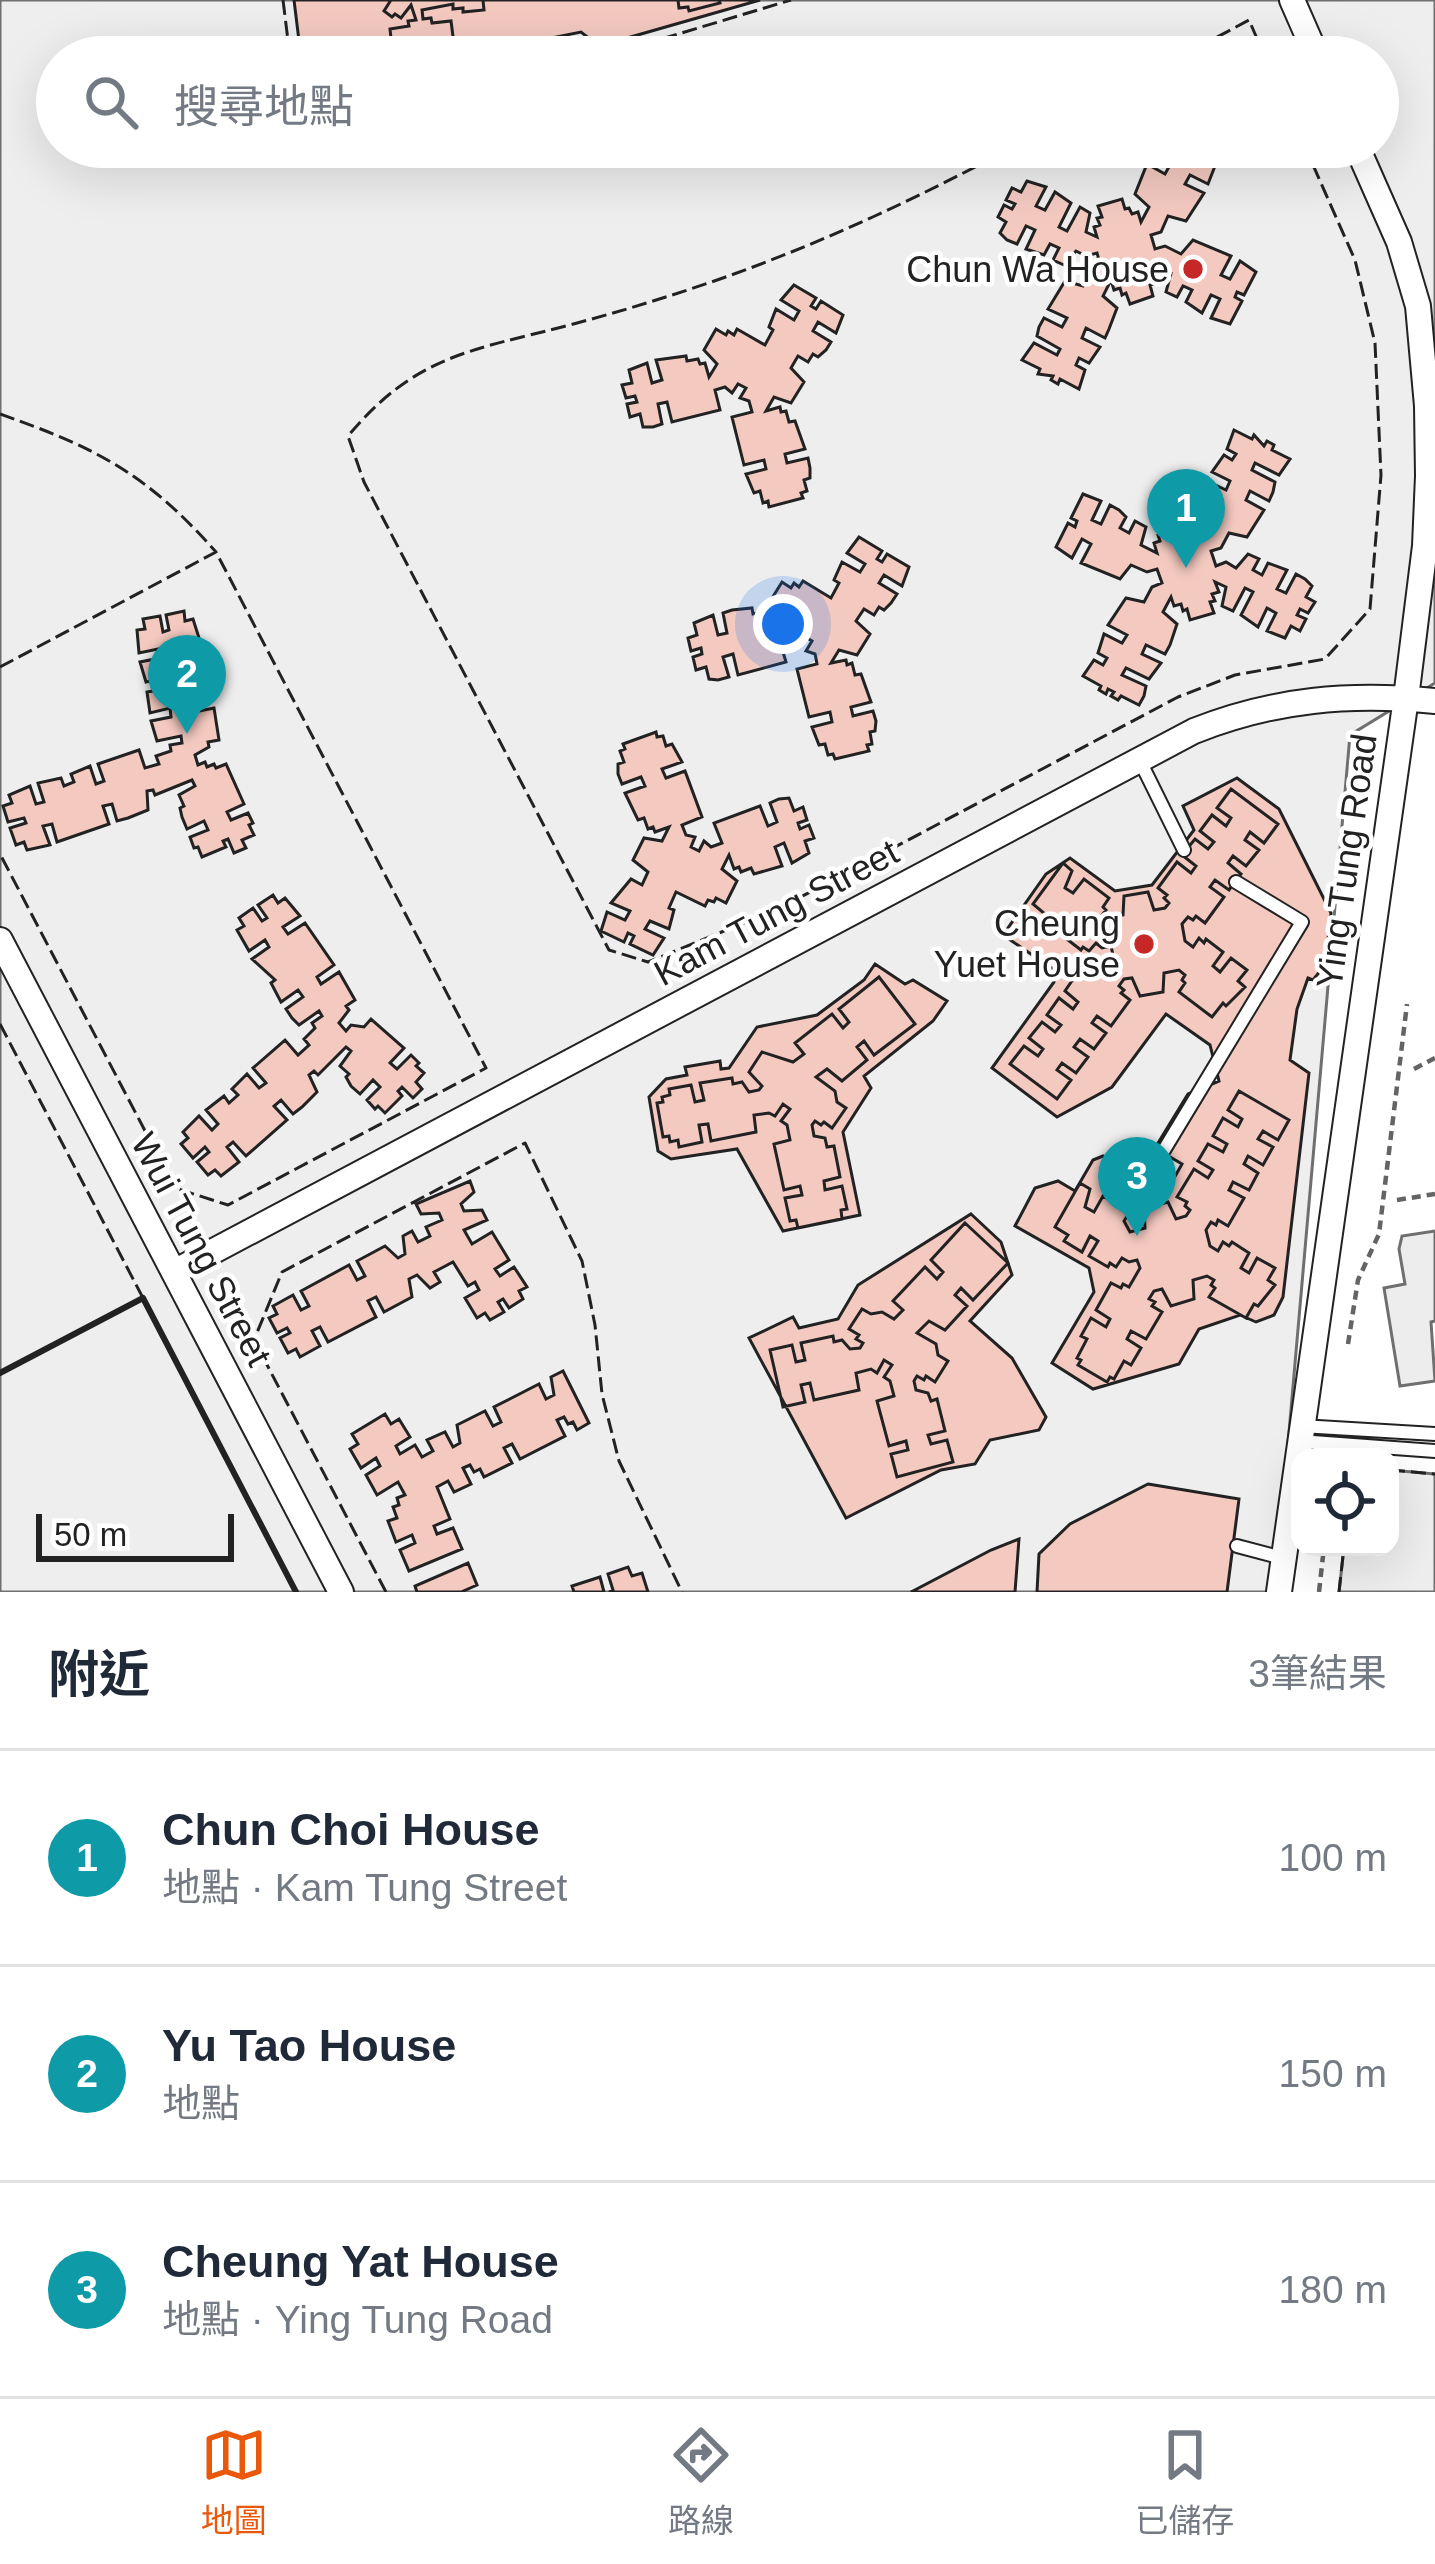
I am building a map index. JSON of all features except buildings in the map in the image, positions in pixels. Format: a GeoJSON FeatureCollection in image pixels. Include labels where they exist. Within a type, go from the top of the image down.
{"type":"FeatureCollection","features":[{"type":"Feature","properties":{"kind":"street"},"geometry":{"type":"LineString","coordinates":[[1292,0],[1308,36]]}},
{"type":"Feature","properties":{"kind":"street","name":"Ying Tung Road"},"geometry":{"type":"LineString","coordinates":[[1279,1592],[1425,545],[1428,476],[1422,337],[1410,274],[1366,168]]}},
{"type":"Feature","properties":{"kind":"street","name":"Kam Tung Street"},"geometry":{"type":"LineString","coordinates":[[174,1272],[1139,758],[1235,715],[1276,704],[1319,697],[1435,701]]}},
{"type":"Feature","properties":{"kind":"street","name":"Wui Tung Street"},"geometry":{"type":"LineString","coordinates":[[0,940],[341,1592]]}},
{"type":"Feature","properties":{"kind":"lane"},"geometry":{"type":"LineString","coordinates":[[1139,758],[1184,850]]}},
{"type":"Feature","properties":{"kind":"lane"},"geometry":{"type":"LineString","coordinates":[[1164,1150],[1302,922],[1236,882]]}},
{"type":"Feature","properties":{"kind":"lane"},"geometry":{"type":"LineString","coordinates":[[1299,1434],[1435,1434]]}},
{"type":"Feature","properties":{"kind":"lane"},"geometry":{"type":"LineString","coordinates":[[1299,1434],[1435,1450]]}},
{"type":"Feature","properties":{"kind":"lane"},"geometry":{"type":"LineString","coordinates":[[1237,1546],[1282,1558]]}},
{"type":"Feature","properties":{"kind":"path"},"geometry":{"type":"LineString","coordinates":[[1348,1344],[1358,1280],[1379,1234],[1407,1004]]}},
{"type":"Feature","properties":{"kind":"path"},"geometry":{"type":"LineString","coordinates":[[1414,1069],[1435,1058]]}},
{"type":"Feature","properties":{"kind":"path"},"geometry":{"type":"LineString","coordinates":[[1397,1200],[1435,1194]]}},
{"type":"Feature","properties":{"kind":"path"},"geometry":{"type":"LineString","coordinates":[[1319,1592],[1323,1556]]}},
{"type":"Feature","properties":{"kind":"shaded area"},"geometry":{"type":"Polygon","coordinates":[[[0,0],[1435,0],[1435,683],[1350,735],[1275,1592],[0,1592],[0,0]]]}},
{"type":"Feature","properties":{"kind":"shaded area"},"geometry":{"type":"Polygon","coordinates":[[[1435,1231],[1435,1321],[1431,1322],[1435,1381],[1400,1386],[1384,1288],[1405,1284],[1399,1249],[1402,1236],[1435,1231]]]}},
{"type":"Feature","properties":{"kind":"shaded area"},"geometry":{"type":"Polygon","coordinates":[[[1399,1471],[1435,1474],[1435,1592],[1339,1592],[1343,1556],[1399,1556],[1399,1471]]]}},
{"type":"Feature","properties":{"kind":"fence"},"geometry":{"type":"LineString","coordinates":[[283,0],[287,36]]}},
{"type":"Feature","properties":{"kind":"fence"},"geometry":{"type":"LineString","coordinates":[[672,36],[791,0]]}},
{"type":"Feature","properties":{"kind":"fence"},"geometry":{"type":"LineString","coordinates":[[1219,36],[1249,20],[1256,36]]}},
{"type":"Feature","properties":{"kind":"fence"},"geometry":{"type":"LineString","coordinates":[[972,168],[869,219],[758,265],[445,361],[396,389],[348,436],[364,482],[609,950],[648,962],[778,909],[1178,697],[1235,675],[1325,659],[1370,609],[1381,475],[1375,343],[1355,260],[1314,168]]}},
{"type":"Feature","properties":{"kind":"fence"},"geometry":{"type":"LineString","coordinates":[[0,414],[118,466],[167,502],[216,552]]}},
{"type":"Feature","properties":{"kind":"fence"},"geometry":{"type":"LineString","coordinates":[[0,667],[216,552],[486,1068],[228,1205],[175,1188],[0,854]]}},
{"type":"Feature","properties":{"kind":"fence"},"geometry":{"type":"LineString","coordinates":[[0,1024],[143,1298]]}},
{"type":"Feature","properties":{"kind":"fence"},"geometry":{"type":"LineString","coordinates":[[386,1592],[254,1340],[282,1272],[525,1143],[582,1261],[602,1394],[619,1461],[682,1592]]}},
{"type":"Feature","properties":{"kind":"fence"},"geometry":{"type":"LineString","coordinates":[[1399,1471],[1435,1474]]}},
{"type":"Feature","properties":{"kind":"fence"},"geometry":{"type":"LineString","coordinates":[[1339,1592],[1343,1556]]}},
{"type":"Feature","properties":{"kind":"wall"},"geometry":{"type":"LineString","coordinates":[[0,1373],[143,1298],[296,1592]]}},
{"type":"Feature","properties":{"kind":"place","name":"Chun Wa House"},"geometry":{"type":"Point","coordinates":[1193,269]}},
{"type":"Feature","properties":{"kind":"place","name":"Chun Choi House"},"geometry":{"type":"Point","coordinates":[1186,568]}},
{"type":"Feature","properties":{"kind":"place","name":"Yu Tao House"},"geometry":{"type":"Point","coordinates":[187,734]}},
{"type":"Feature","properties":{"kind":"place","name":"Cheung Yuet House"},"geometry":{"type":"Point","coordinates":[1144,944]}},
{"type":"Feature","properties":{"kind":"place","name":"Cheung Yat House"},"geometry":{"type":"Point","coordinates":[1137,1236]}}]}
